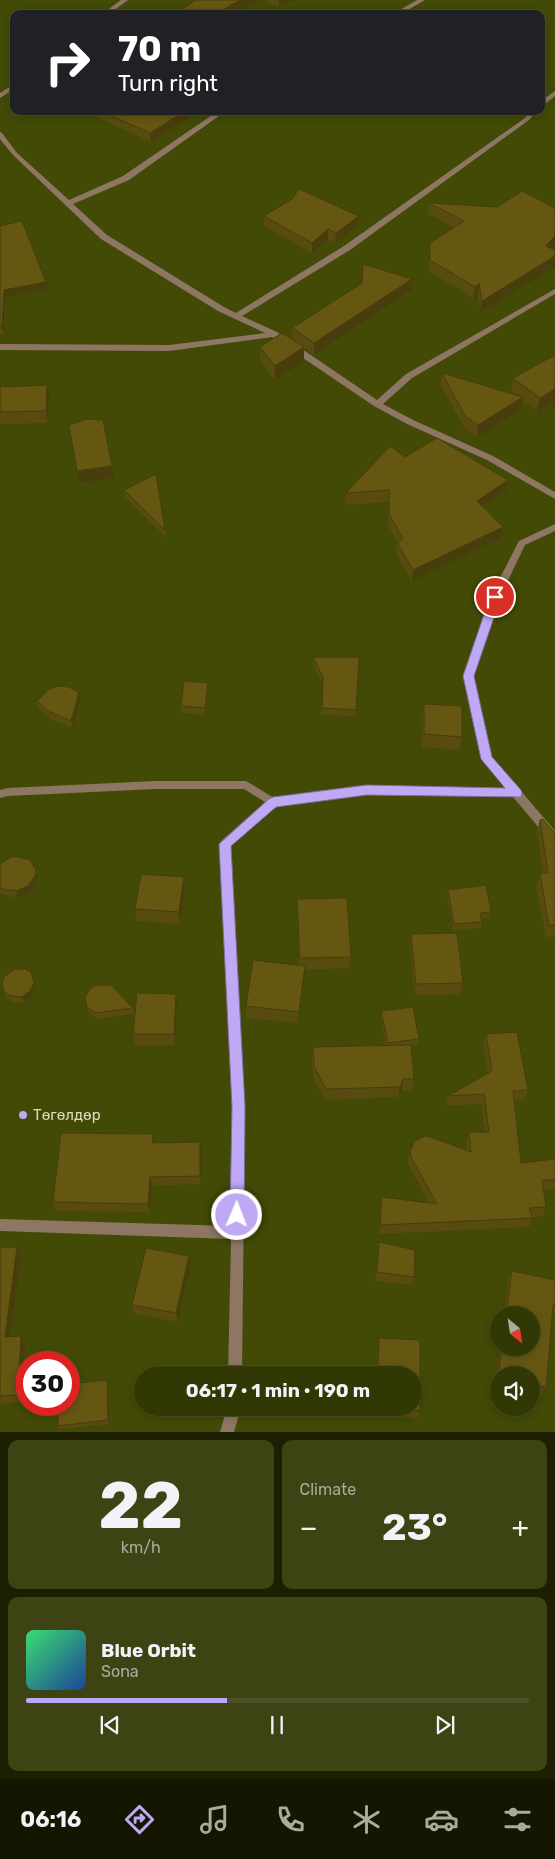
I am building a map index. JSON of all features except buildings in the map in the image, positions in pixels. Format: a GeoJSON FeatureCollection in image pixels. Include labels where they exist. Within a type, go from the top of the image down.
{"type":"FeatureCollection","features":[{"type":"Feature","properties":{"kind":"street"},"geometry":{"type":"LineString","coordinates":[[111,10],[125,0]]}},
{"type":"Feature","properties":{"kind":"street"},"geometry":{"type":"LineString","coordinates":[[403,10],[422,0]]}},
{"type":"Feature","properties":{"kind":"street"},"geometry":{"type":"LineString","coordinates":[[545,101],[555,93]]}},
{"type":"Feature","properties":{"kind":"street"},"geometry":{"type":"LineString","coordinates":[[68,203],[126,178],[217,115]]}},
{"type":"Feature","properties":{"kind":"street"},"geometry":{"type":"LineString","coordinates":[[237,316],[347,248],[530,115]]}},
{"type":"Feature","properties":{"kind":"street"},"geometry":{"type":"LineString","coordinates":[[0,134],[15,154],[104,237],[221,309],[274,334],[377,404],[410,422],[490,458],[555,496]]}},
{"type":"Feature","properties":{"kind":"street"},"geometry":{"type":"LineString","coordinates":[[377,404],[409,376],[555,291]]}},
{"type":"Feature","properties":{"kind":"street"},"geometry":{"type":"LineString","coordinates":[[0,347],[169,348],[274,334]]}},
{"type":"Feature","properties":{"kind":"street"},"geometry":{"type":"LineString","coordinates":[[555,527],[522,543],[495,597],[468,676],[486,759],[555,839]]}},
{"type":"Feature","properties":{"kind":"street"},"geometry":{"type":"LineString","coordinates":[[0,794],[8,792],[146,786],[246,785],[273,802]]}},
{"type":"Feature","properties":{"kind":"street"},"geometry":{"type":"LineString","coordinates":[[234,1366],[238,1107],[225,844],[273,802],[367,790],[516,793]]}},
{"type":"Feature","properties":{"kind":"street"},"geometry":{"type":"LineString","coordinates":[[0,1225],[237,1234]]}},
{"type":"Feature","properties":{"kind":"street"},"geometry":{"type":"LineString","coordinates":[[227,1432],[232,1416]]}},
{"type":"Feature","properties":{"kind":"place","name":"Төгөлдөр"},"geometry":{"type":"Point","coordinates":[23,1115]}},
{"type":"Feature","properties":{"kind":"route"},"geometry":{"type":"LineString","coordinates":[[237,1215],[238,1107],[225,844],[273,802],[367,790],[516,793],[486,759],[468,676],[495,597]]}}]}
